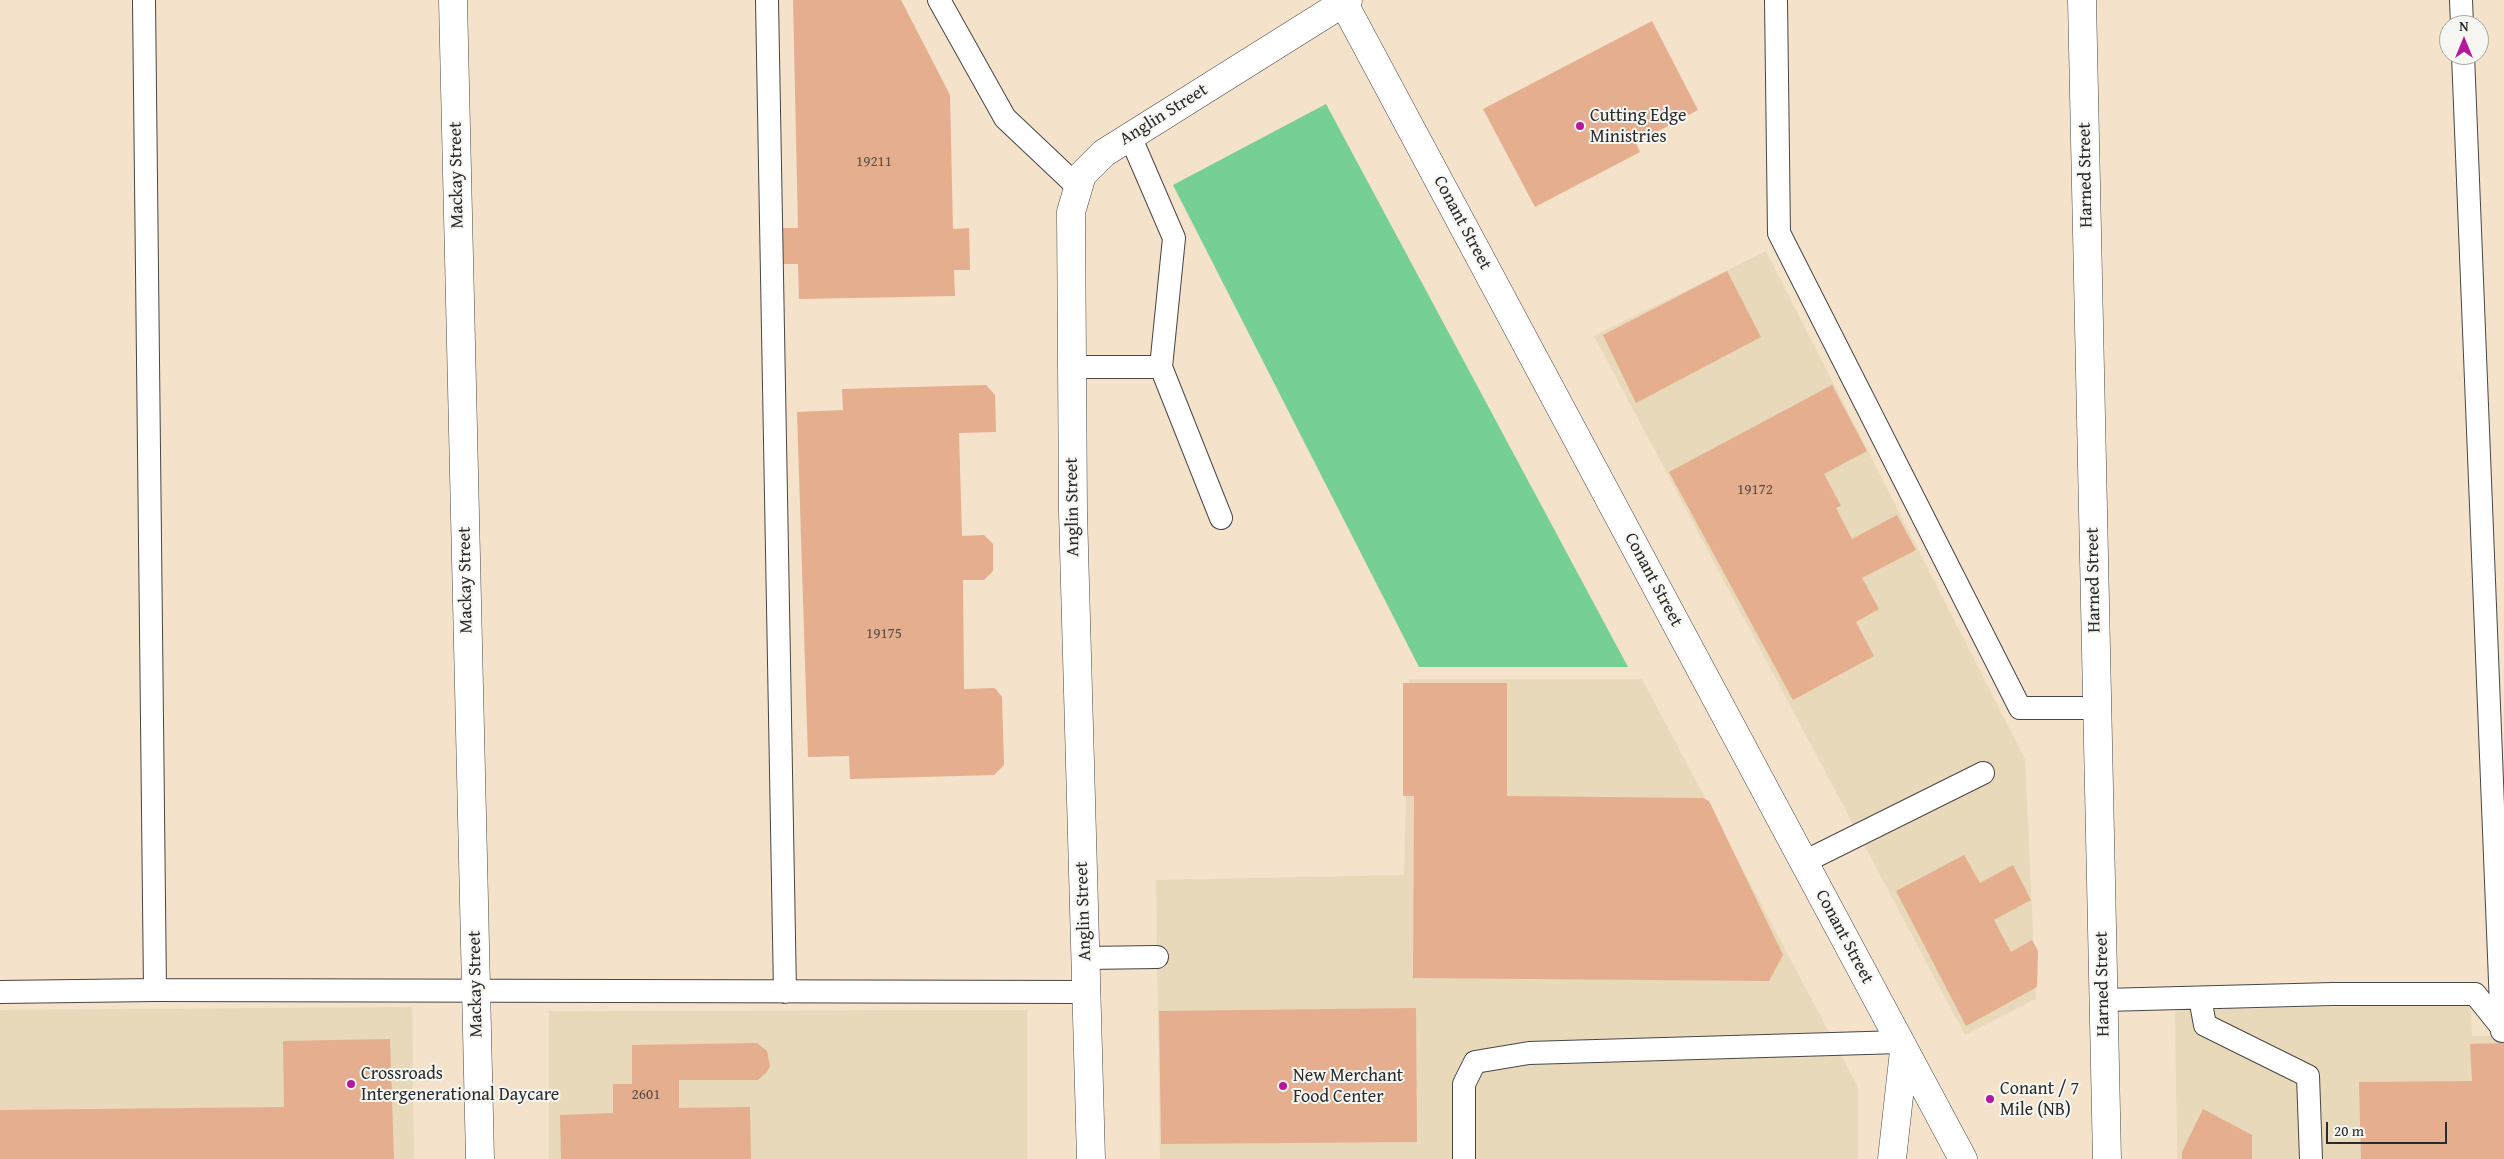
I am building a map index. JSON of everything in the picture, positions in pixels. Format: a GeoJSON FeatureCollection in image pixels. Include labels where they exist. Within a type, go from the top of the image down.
{"type":"FeatureCollection","features":[{"type":"Feature","properties":{"kind":"street","name":"Mackay Street"},"geometry":{"type":"LineString","coordinates":[[453,0],[480,1159]]}},
{"type":"Feature","properties":{"kind":"street","name":"Harned Street"},"geometry":{"type":"LineString","coordinates":[[2082,0],[2107,1159]]}},
{"type":"Feature","properties":{"kind":"street","name":"Anglin Street"},"geometry":{"type":"LineString","coordinates":[[1091,1159],[1071,367],[1071,212],[1082,176],[1104,153],[1345,1]]}},
{"type":"Feature","properties":{"kind":"street","name":"Conant Street"},"geometry":{"type":"LineString","coordinates":[[1345,1],[1963,1159]]}},
{"type":"Feature","properties":{"kind":"street"},"geometry":{"type":"LineString","coordinates":[[1892,1159],[1902,1047]]}},
{"type":"Feature","properties":{"kind":"lane"},"geometry":{"type":"LineString","coordinates":[[144,0],[155,990]]}},
{"type":"Feature","properties":{"kind":"lane"},"geometry":{"type":"LineString","coordinates":[[767,0],[785,992]]}},
{"type":"Feature","properties":{"kind":"lane"},"geometry":{"type":"LineString","coordinates":[[939,0],[1005,118],[1079,188]]}},
{"type":"Feature","properties":{"kind":"lane"},"geometry":{"type":"LineString","coordinates":[[1776,0],[1779,233],[2020,708],[2097,708]]}},
{"type":"Feature","properties":{"kind":"lane"},"geometry":{"type":"LineString","coordinates":[[2461,0],[2462,15]]}},
{"type":"Feature","properties":{"kind":"lane"},"geometry":{"type":"LineString","coordinates":[[2463,65],[2503,1030]]}},
{"type":"Feature","properties":{"kind":"lane"},"geometry":{"type":"LineString","coordinates":[[1130,136],[1174,238],[1161,367],[1221,518]]}},
{"type":"Feature","properties":{"kind":"lane"},"geometry":{"type":"LineString","coordinates":[[1071,367],[1161,367]]}},
{"type":"Feature","properties":{"kind":"lane"},"geometry":{"type":"LineString","coordinates":[[1804,862],[1983,773]]}},
{"type":"Feature","properties":{"kind":"lane"},"geometry":{"type":"LineString","coordinates":[[1086,958],[1157,956]]}},
{"type":"Feature","properties":{"kind":"lane"},"geometry":{"type":"LineString","coordinates":[[0,992],[155,990],[1087,992]]}},
{"type":"Feature","properties":{"kind":"lane"},"geometry":{"type":"LineString","coordinates":[[2104,1000],[2475,994],[2503,1030]]}},
{"type":"Feature","properties":{"kind":"lane"},"geometry":{"type":"LineString","coordinates":[[2200,998],[2205,1025],[2308,1076],[2311,1159]]}},
{"type":"Feature","properties":{"kind":"lane"},"geometry":{"type":"LineString","coordinates":[[1464,1159],[1464,1084],[1475,1062],[1529,1053],[1902,1047]]}},
{"type":"Feature","properties":{"kind":"shaded area"},"geometry":{"type":"Polygon","coordinates":[[[1766,251],[2025,759],[2036,999],[1965,1035],[1594,336],[1766,251]]]}},
{"type":"Feature","properties":{"kind":"shaded area"},"geometry":{"type":"Polygon","coordinates":[[[1409,679],[1642,679],[1858,1087],[1858,1159],[1160,1159],[1156,880],[1404,875],[1409,679]]]}},
{"type":"Feature","properties":{"kind":"shaded area"},"geometry":{"type":"Polygon","coordinates":[[[2471,1004],[2472,1036],[2504,1036],[2504,1159],[2177,1159],[2175,1010],[2471,1004]]]}},
{"type":"Feature","properties":{"kind":"shaded area"},"geometry":{"type":"Polygon","coordinates":[[[412,1007],[414,1159],[0,1159],[0,1010],[412,1007]]]}},
{"type":"Feature","properties":{"kind":"shaded area"},"geometry":{"type":"Polygon","coordinates":[[[1027,1010],[1027,1159],[549,1159],[549,1011],[1027,1010]]]}},
{"type":"Feature","properties":{"kind":"green space"},"geometry":{"type":"Polygon","coordinates":[[[1326,104],[1628,667],[1419,667],[1173,185],[1326,104]]]}},
{"type":"Feature","properties":{"kind":"building"},"geometry":{"type":"Polygon","coordinates":[[[793,0],[901,0],[950,95],[953,229],[969,228],[970,270],[954,270],[955,296],[799,299],[798,264],[783,264],[782,228],[798,228],[793,0]]]}},
{"type":"Feature","properties":{"kind":"building","name":"Cutting Edge Ministries"},"geometry":{"type":"Polygon","coordinates":[[[1652,21],[1698,110],[1636,143],[1640,152],[1535,207],[1483,109],[1652,21]]]}},
{"type":"Feature","properties":{"kind":"building"},"geometry":{"type":"Polygon","coordinates":[[[1727,271],[1761,337],[1636,403],[1603,335],[1727,271]]]}},
{"type":"Feature","properties":{"kind":"building"},"geometry":{"type":"Polygon","coordinates":[[[986,385],[995,395],[996,432],[959,433],[962,536],[984,535],[993,544],[993,571],[984,580],[963,580],[964,689],[995,688],[1002,697],[1004,765],[994,775],[850,779],[849,756],[808,757],[797,412],[843,410],[842,389],[986,385]]]}},
{"type":"Feature","properties":{"kind":"building"},"geometry":{"type":"Polygon","coordinates":[[[1832,385],[1867,451],[1824,474],[1841,506],[1836,508],[1852,539],[1897,515],[1916,550],[1862,578],[1879,609],[1856,622],[1874,656],[1793,700],[1669,472],[1832,385]]]}},
{"type":"Feature","properties":{"kind":"building"},"geometry":{"type":"Polygon","coordinates":[[[1403,683],[1507,683],[1507,796],[1703,798],[1709,801],[1783,955],[1769,981],[1413,978],[1414,796],[1403,796],[1403,683]]]}},
{"type":"Feature","properties":{"kind":"building"},"geometry":{"type":"Polygon","coordinates":[[[1964,855],[1980,883],[2013,865],[2031,900],[1994,920],[2011,952],[2032,940],[2038,951],[2037,987],[1966,1026],[1896,891],[1964,855]]]}},
{"type":"Feature","properties":{"kind":"building"},"geometry":{"type":"Polygon","coordinates":[[[1416,1008],[1417,1142],[1161,1144],[1159,1011],[1416,1008]]]}},
{"type":"Feature","properties":{"kind":"building"},"geometry":{"type":"Polygon","coordinates":[[[390,1039],[394,1159],[0,1159],[0,1110],[284,1107],[283,1041],[390,1039]]]}},
{"type":"Feature","properties":{"kind":"building"},"geometry":{"type":"Polygon","coordinates":[[[757,1043],[767,1051],[770,1066],[767,1072],[758,1080],[679,1080],[679,1108],[750,1107],[751,1159],[561,1159],[560,1115],[613,1113],[613,1084],[632,1084],[632,1045],[757,1043]]]}},
{"type":"Feature","properties":{"kind":"building"},"geometry":{"type":"Polygon","coordinates":[[[2504,1043],[2504,1159],[2361,1159],[2359,1082],[2472,1081],[2470,1044],[2504,1043]]]}},
{"type":"Feature","properties":{"kind":"building"},"geometry":{"type":"Polygon","coordinates":[[[2203,1109],[2252,1135],[2252,1159],[2182,1159],[2182,1152],[2203,1109]]]}},
{"type":"Feature","properties":{"kind":"place","name":"Cutting Edge Ministries"},"geometry":{"type":"Point","coordinates":[1580,126]}},
{"type":"Feature","properties":{"kind":"place","name":"Crossroads Intergenerational Daycare"},"geometry":{"type":"Point","coordinates":[351,1084]}},
{"type":"Feature","properties":{"kind":"place","name":"New Merchant Food Center"},"geometry":{"type":"Point","coordinates":[1283,1086]}},
{"type":"Feature","properties":{"kind":"place","name":"Conant / 7 Mile (NB)"},"geometry":{"type":"Point","coordinates":[1990,1099]}}]}
